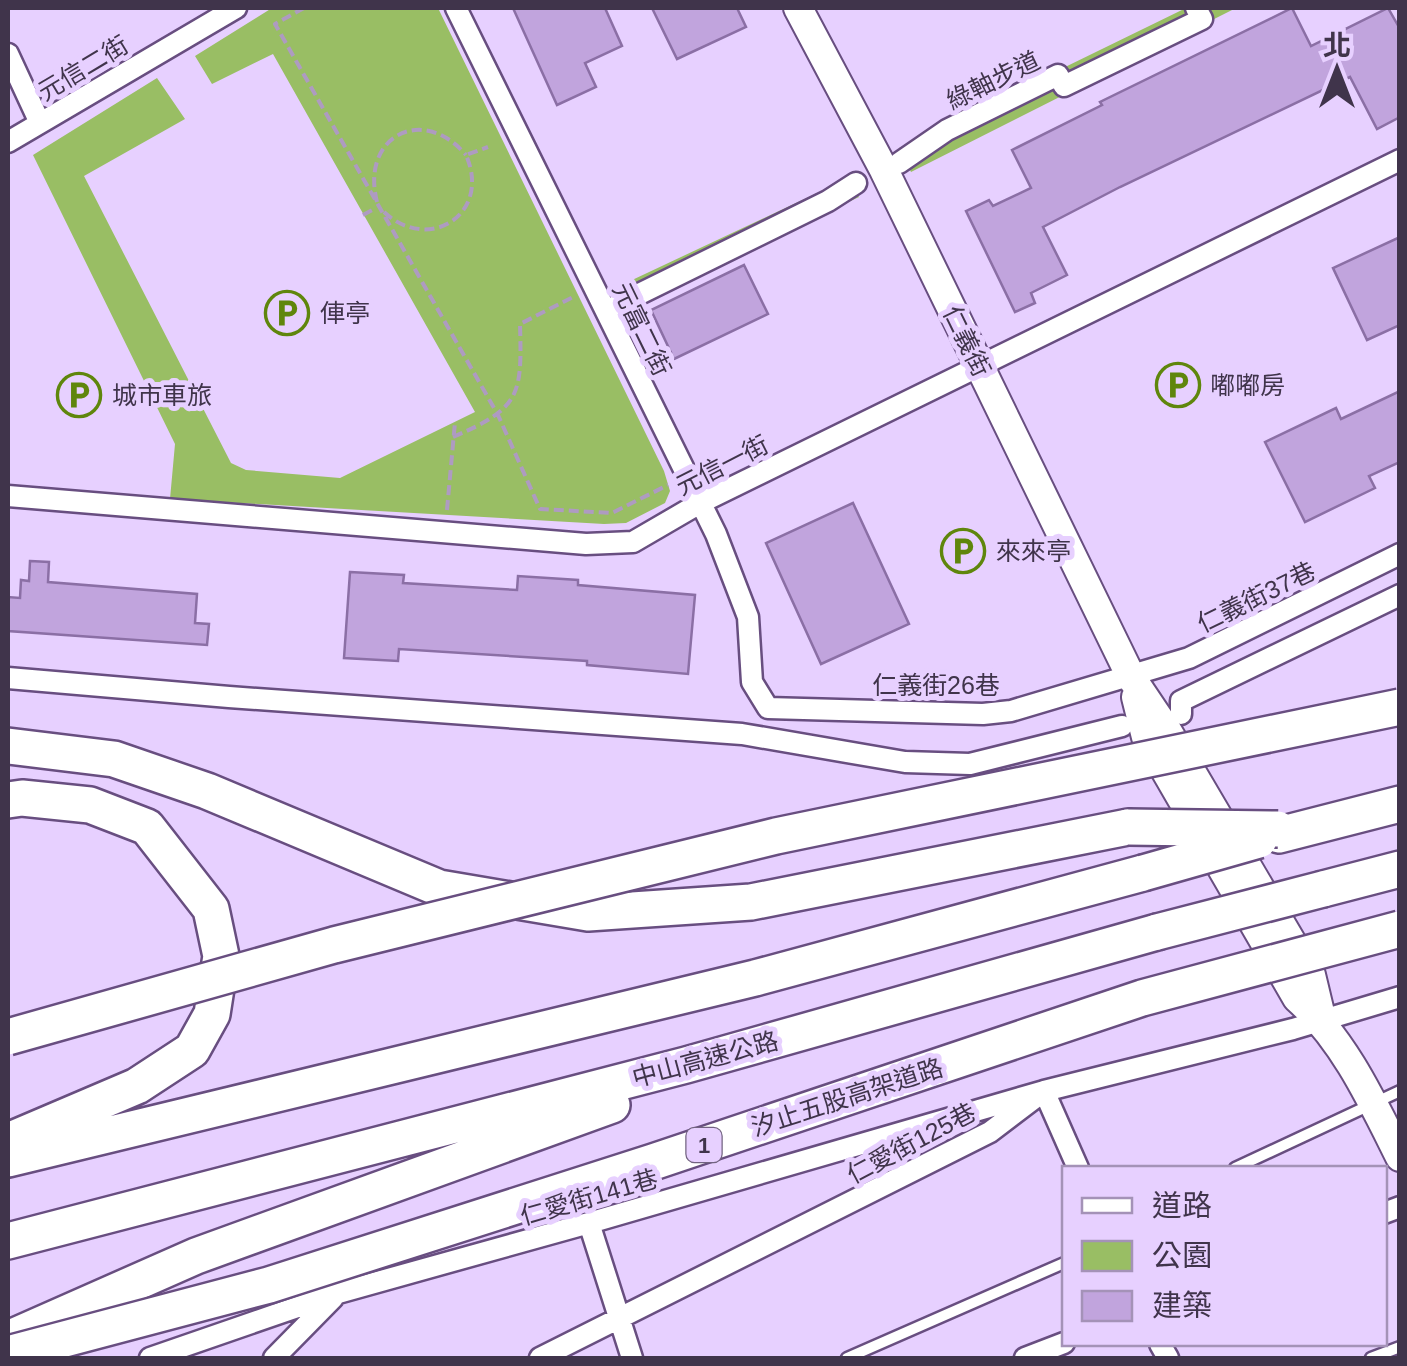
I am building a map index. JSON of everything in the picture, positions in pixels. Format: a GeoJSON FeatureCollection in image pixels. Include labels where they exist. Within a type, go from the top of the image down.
{"type":"FeatureCollection","features":[{"type":"Feature","properties":{"kind":"highway"},"geometry":{"type":"LineString","coordinates":[[8,1037],[334,945],[776,836],[1400,708]]}},
{"type":"Feature","properties":{"kind":"highway"},"geometry":{"type":"LineString","coordinates":[[8,746],[114,759],[152,771],[439,888],[588,913],[751,902],[1128,826],[1282,832]]}},
{"type":"Feature","properties":{"kind":"highway"},"geometry":{"type":"LineString","coordinates":[[8,767],[81,763],[152,771]]}},
{"type":"Feature","properties":{"kind":"highway"},"geometry":{"type":"LineString","coordinates":[[8,800],[90,804],[147,826],[210,909],[221,956],[212,1014],[192,1050],[137,1086],[8,1142]]}},
{"type":"Feature","properties":{"kind":"highway"},"geometry":{"type":"LineString","coordinates":[[8,1159],[755,978],[1282,832],[1400,804]]}},
{"type":"Feature","properties":{"kind":"highway","name":"中山高速公路"},"geometry":{"type":"LineString","coordinates":[[8,1241],[686,1064],[1400,868]]}},
{"type":"Feature","properties":{"kind":"highway","name":"汐止五股高架道路"},"geometry":{"type":"LineString","coordinates":[[8,1354],[269,1285],[635,1168],[1142,998],[1400,930]]}},
{"type":"Feature","properties":{"kind":"highway"},"geometry":{"type":"LineString","coordinates":[[8,1338],[196,1256],[884,1009]]}},
{"type":"Feature","properties":{"kind":"street","name":"元信二街"},"geometry":{"type":"LineString","coordinates":[[8,142],[236,8]]}},
{"type":"Feature","properties":{"kind":"street","name":"元富二街"},"geometry":{"type":"LineString","coordinates":[[456,8],[740,591],[748,617],[752,682]]}},
{"type":"Feature","properties":{"kind":"street","name":"仁義街"},"geometry":{"type":"LineString","coordinates":[[798,8],[884,170],[1131,677],[1146,737],[1297,998],[1322,1021],[1400,1156]]}},
{"type":"Feature","properties":{"kind":"street","name":"綠軸步道"},"geometry":{"type":"LineString","coordinates":[[900,162],[947,130],[1058,75],[1064,86],[1202,19],[1196,8]]}},
{"type":"Feature","properties":{"kind":"street"},"geometry":{"type":"LineString","coordinates":[[8,54],[40,123]]}},
{"type":"Feature","properties":{"kind":"street","name":"元信一街"},"geometry":{"type":"LineString","coordinates":[[8,496],[586,544],[633,542],[700,503],[1400,160]]}},
{"type":"Feature","properties":{"kind":"street"},"geometry":{"type":"LineString","coordinates":[[617,305],[828,201],[856,183]]}},
{"type":"Feature","properties":{"kind":"street","name":"仁義街37巷"},"geometry":{"type":"LineString","coordinates":[[1131,677],[1189,658],[1400,554]]}},
{"type":"Feature","properties":{"kind":"street"},"geometry":{"type":"LineString","coordinates":[[1181,714],[1181,700],[1400,595]]}},
{"type":"Feature","properties":{"kind":"street","name":"仁義街26巷"},"geometry":{"type":"LineString","coordinates":[[752,682],[768,708],[982,714],[1011,711],[1131,677]]}},
{"type":"Feature","properties":{"kind":"street"},"geometry":{"type":"LineString","coordinates":[[8,678],[742,734],[905,762],[970,764],[1122,726]]}},
{"type":"Feature","properties":{"kind":"street","name":"仁愛街125巷"},"geometry":{"type":"LineString","coordinates":[[540,1358],[990,1132],[1044,1090],[1322,1021],[1400,997]]}},
{"type":"Feature","properties":{"kind":"street"},"geometry":{"type":"LineString","coordinates":[[1044,1090],[1077,1166]]}},
{"type":"Feature","properties":{"kind":"street","name":"仁愛街141巷"},"geometry":{"type":"LineString","coordinates":[[150,1358],[338,1292],[589,1224],[1044,1090]]}},
{"type":"Feature","properties":{"kind":"street"},"geometry":{"type":"LineString","coordinates":[[589,1224],[632,1358]]}},
{"type":"Feature","properties":{"kind":"street"},"geometry":{"type":"LineString","coordinates":[[274,1358],[338,1292]]}},
{"type":"Feature","properties":{"kind":"street"},"geometry":{"type":"LineString","coordinates":[[1025,1358],[1062,1344]]}},
{"type":"Feature","properties":{"kind":"lane"},"geometry":{"type":"LineString","coordinates":[[1239,1166],[1400,1091]]}},
{"type":"Feature","properties":{"kind":"lane"},"geometry":{"type":"LineString","coordinates":[[847,1358],[1062,1264]]}},
{"type":"Feature","properties":{"kind":"lane"},"geometry":{"type":"LineString","coordinates":[[1371,1358],[1400,1347]]}},
{"type":"Feature","properties":{"kind":"path"},"geometry":{"type":"LineString","coordinates":[[304,8],[275,24],[498,415],[540,510],[612,513],[672,483]]}},
{"type":"Feature","properties":{"kind":"path"},"geometry":{"type":"LineString","coordinates":[[414,130],[436,131],[452,138],[466,155],[472,184],[469,202],[454,221],[440,228],[414,230],[396,223],[378,207],[372,186],[376,160],[382,146],[398,136],[414,130]]}},
{"type":"Feature","properties":{"kind":"path"},"geometry":{"type":"LineString","coordinates":[[466,155],[488,146]]}},
{"type":"Feature","properties":{"kind":"path"},"geometry":{"type":"LineString","coordinates":[[363,214],[378,207]]}},
{"type":"Feature","properties":{"kind":"path"},"geometry":{"type":"LineString","coordinates":[[453,437],[498,415],[522,379],[520,324],[583,292]]}},
{"type":"Feature","properties":{"kind":"path"},"geometry":{"type":"LineString","coordinates":[[446,520],[455,422]]}},
{"type":"Feature","properties":{"kind":"green space"},"geometry":{"type":"Polygon","coordinates":[[[272,8],[438,8],[664,471],[670,491],[665,503],[626,523],[604,524],[170,499],[175,444],[33,155],[157,78],[185,119],[84,176],[231,463],[246,470],[340,478],[475,412],[273,54],[212,84],[195,56],[272,8]]]}},
{"type":"Feature","properties":{"kind":"green space"},"geometry":{"type":"Polygon","coordinates":[[[1186,8],[1236,8],[911,172],[899,148],[1186,8]]]}},
{"type":"Feature","properties":{"kind":"green space"},"geometry":{"type":"Polygon","coordinates":[[[849,178],[859,197],[622,310],[613,289],[849,178]]]}},
{"type":"Feature","properties":{"kind":"building"},"geometry":{"type":"Polygon","coordinates":[[[513,8],[605,8],[622,46],[585,63],[596,87],[557,105],[513,8]]]}},
{"type":"Feature","properties":{"kind":"building"},"geometry":{"type":"Polygon","coordinates":[[[652,8],[737,8],[746,27],[677,59],[652,8]]]}},
{"type":"Feature","properties":{"kind":"building"},"geometry":{"type":"Polygon","coordinates":[[[1292,8],[1311,46],[1388,8],[1400,29],[1400,117],[1377,129],[1350,77],[1120,187],[1043,227],[1067,275],[1031,293],[1035,303],[1015,312],[966,211],[989,200],[993,206],[1031,188],[1012,150],[1102,105],[1100,102],[1292,8]]]}},
{"type":"Feature","properties":{"kind":"building"},"geometry":{"type":"Polygon","coordinates":[[[1400,237],[1400,325],[1367,340],[1333,268],[1400,237]]]}},
{"type":"Feature","properties":{"kind":"building"},"geometry":{"type":"Polygon","coordinates":[[[744,265],[768,314],[674,359],[651,310],[744,265]]]}},
{"type":"Feature","properties":{"kind":"building"},"geometry":{"type":"Polygon","coordinates":[[[1400,391],[1400,462],[1369,476],[1375,488],[1305,522],[1265,442],[1336,408],[1341,419],[1400,391]]]}},
{"type":"Feature","properties":{"kind":"building"},"geometry":{"type":"Polygon","coordinates":[[[853,503],[909,624],[821,664],[766,543],[853,503]]]}},
{"type":"Feature","properties":{"kind":"building"},"geometry":{"type":"Polygon","coordinates":[[[30,561],[49,562],[48,582],[197,594],[195,623],[209,624],[207,645],[8,631],[8,597],[20,598],[21,580],[29,581],[30,561]]]}},
{"type":"Feature","properties":{"kind":"building"},"geometry":{"type":"Polygon","coordinates":[[[350,572],[404,575],[403,583],[517,590],[518,576],[695,595],[688,674],[587,665],[587,661],[399,649],[398,661],[344,658],[350,572]]]}},
{"type":"Feature","properties":{"kind":"place","name":"俥亭"},"geometry":{"type":"Point","coordinates":[287,313]}},
{"type":"Feature","properties":{"kind":"place","name":"嘟嘟房"},"geometry":{"type":"Point","coordinates":[1178,385]}},
{"type":"Feature","properties":{"kind":"place","name":"城市車旅"},"geometry":{"type":"Point","coordinates":[79,395]}},
{"type":"Feature","properties":{"kind":"place","name":"來來亭"},"geometry":{"type":"Point","coordinates":[963,551]}}]}
